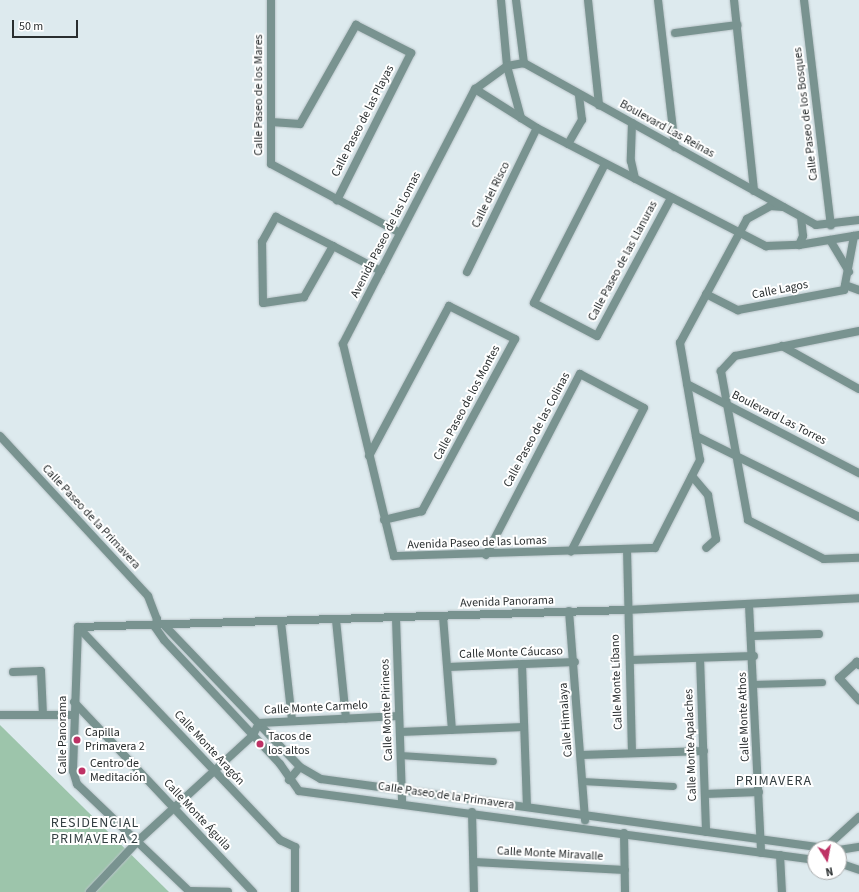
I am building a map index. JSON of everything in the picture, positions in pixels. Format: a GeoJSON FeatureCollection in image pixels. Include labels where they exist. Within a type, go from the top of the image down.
{"type":"FeatureCollection","features":[{"type":"Feature","properties":{"kind":"street","name":"Calle Paseo de los Mares"},"geometry":{"type":"LineString","coordinates":[[272,0],[271,164],[400,233]]}},
{"type":"Feature","properties":{"kind":"street"},"geometry":{"type":"LineString","coordinates":[[500,0],[507,66],[521,118]]}},
{"type":"Feature","properties":{"kind":"street"},"geometry":{"type":"LineString","coordinates":[[516,0],[524,63]]}},
{"type":"Feature","properties":{"kind":"street"},"geometry":{"type":"LineString","coordinates":[[588,0],[599,105]]}},
{"type":"Feature","properties":{"kind":"street"},"geometry":{"type":"LineString","coordinates":[[658,0],[675,147]]}},
{"type":"Feature","properties":{"kind":"street"},"geometry":{"type":"LineString","coordinates":[[734,0],[754,191]]}},
{"type":"Feature","properties":{"kind":"street","name":"Calle Paseo de los Bosques"},"geometry":{"type":"LineString","coordinates":[[804,0],[831,225]]}},
{"type":"Feature","properties":{"kind":"street","name":"Calle Paseo de las Playas"},"geometry":{"type":"LineString","coordinates":[[271,122],[300,124],[356,25],[411,53],[337,200]]}},
{"type":"Feature","properties":{"kind":"street"},"geometry":{"type":"LineString","coordinates":[[675,33],[737,25]]}},
{"type":"Feature","properties":{"kind":"street","name":"Avenida Paseo de las Lomas"},"geometry":{"type":"LineString","coordinates":[[524,63],[507,66],[475,89],[343,344],[391,552],[399,558],[655,548],[700,460],[680,343],[747,219],[757,211],[783,207]]}},
{"type":"Feature","properties":{"kind":"street","name":"Boulevard Las Reinas"},"geometry":{"type":"LineString","coordinates":[[524,63],[816,225],[831,225],[859,220]]}},
{"type":"Feature","properties":{"kind":"street"},"geometry":{"type":"LineString","coordinates":[[475,89],[537,128],[766,246],[799,245],[856,235],[845,285],[859,290]]}},
{"type":"Feature","properties":{"kind":"street"},"geometry":{"type":"LineString","coordinates":[[568,144],[582,120],[579,94]]}},
{"type":"Feature","properties":{"kind":"street"},"geometry":{"type":"LineString","coordinates":[[632,123],[630,142],[635,179]]}},
{"type":"Feature","properties":{"kind":"street","name":"Calle del Risco"},"geometry":{"type":"LineString","coordinates":[[467,272],[537,128]]}},
{"type":"Feature","properties":{"kind":"street","name":"Calle Paseo de las Llanuras"},"geometry":{"type":"LineString","coordinates":[[605,164],[534,303],[597,336],[671,198]]}},
{"type":"Feature","properties":{"kind":"street"},"geometry":{"type":"LineString","coordinates":[[333,246],[304,297],[263,303],[262,242],[276,217],[381,270]]}},
{"type":"Feature","properties":{"kind":"street"},"geometry":{"type":"LineString","coordinates":[[799,245],[803,231],[801,217]]}},
{"type":"Feature","properties":{"kind":"street"},"geometry":{"type":"LineString","coordinates":[[830,240],[849,272]]}},
{"type":"Feature","properties":{"kind":"street","name":"Calle Lagos"},"geometry":{"type":"LineString","coordinates":[[706,294],[738,310],[844,290],[845,285]]}},
{"type":"Feature","properties":{"kind":"street","name":"Calle Paseo de los Montes"},"geometry":{"type":"LineString","coordinates":[[369,456],[449,306],[515,339],[422,511],[384,520]]}},
{"type":"Feature","properties":{"kind":"street"},"geometry":{"type":"LineString","coordinates":[[859,331],[735,356],[726,362],[721,371],[748,520],[824,560],[859,558]]}},
{"type":"Feature","properties":{"kind":"street"},"geometry":{"type":"LineString","coordinates":[[782,346],[859,389]]}},
{"type":"Feature","properties":{"kind":"street","name":"Calle Paseo de las Colinas"},"geometry":{"type":"LineString","coordinates":[[486,555],[580,374],[644,408],[570,551]]}},
{"type":"Feature","properties":{"kind":"street","name":"Boulevard Las Torres"},"geometry":{"type":"LineString","coordinates":[[687,384],[859,473]]}},
{"type":"Feature","properties":{"kind":"street","name":"Calle Paseo de la Primavera"},"geometry":{"type":"LineString","coordinates":[[0,436],[148,596],[156,623],[252,735],[280,764],[289,780],[299,791],[402,802],[807,859]]}},
{"type":"Feature","properties":{"kind":"street"},"geometry":{"type":"LineString","coordinates":[[696,436],[859,516]]}},
{"type":"Feature","properties":{"kind":"street"},"geometry":{"type":"LineString","coordinates":[[692,476],[708,495],[716,538],[706,548]]}},
{"type":"Feature","properties":{"kind":"street","name":"Calle Monte Líbano"},"geometry":{"type":"LineString","coordinates":[[627,549],[626,610],[630,660],[632,753]]}},
{"type":"Feature","properties":{"kind":"street","name":"Avenida Panorama"},"geometry":{"type":"LineString","coordinates":[[78,627],[156,623],[166,626],[626,610],[749,605],[859,598]]}},
{"type":"Feature","properties":{"kind":"street","name":"Calle Monte Athos"},"geometry":{"type":"LineString","coordinates":[[749,605],[753,636],[762,852]]}},
{"type":"Feature","properties":{"kind":"street","name":"Calle Himalaya"},"geometry":{"type":"LineString","coordinates":[[569,611],[575,662],[585,828]]}},
{"type":"Feature","properties":{"kind":"street"},"geometry":{"type":"LineString","coordinates":[[443,616],[452,730]]}},
{"type":"Feature","properties":{"kind":"street","name":"Calle Monte Pirineos"},"geometry":{"type":"LineString","coordinates":[[396,618],[402,802]]}},
{"type":"Feature","properties":{"kind":"street"},"geometry":{"type":"LineString","coordinates":[[336,620],[346,718]]}},
{"type":"Feature","properties":{"kind":"street"},"geometry":{"type":"LineString","coordinates":[[281,622],[292,720]]}},
{"type":"Feature","properties":{"kind":"street","name":"Calle Paseo de la Primavera"},"geometry":{"type":"LineString","coordinates":[[166,626],[300,767],[321,779],[807,846]]}},
{"type":"Feature","properties":{"kind":"street","name":"Calle Panorama"},"geometry":{"type":"LineString","coordinates":[[78,627],[74,702],[74,778],[139,840],[189,891]]}},
{"type":"Feature","properties":{"kind":"street","name":"Calle Monte Aragón"},"geometry":{"type":"LineString","coordinates":[[78,627],[280,840],[295,847],[295,892]]}},
{"type":"Feature","properties":{"kind":"street"},"geometry":{"type":"LineString","coordinates":[[753,636],[819,634]]}},
{"type":"Feature","properties":{"kind":"street"},"geometry":{"type":"LineString","coordinates":[[630,660],[754,656]]}},
{"type":"Feature","properties":{"kind":"street","name":"Calle Monte Apalaches"},"geometry":{"type":"LineString","coordinates":[[700,658],[706,832]]}},
{"type":"Feature","properties":{"kind":"street","name":"Calle Monte Cáucaso"},"geometry":{"type":"LineString","coordinates":[[448,667],[575,662]]}},
{"type":"Feature","properties":{"kind":"street"},"geometry":{"type":"LineString","coordinates":[[859,665],[857,662],[839,678],[859,700]]}},
{"type":"Feature","properties":{"kind":"street"},"geometry":{"type":"LineString","coordinates":[[522,664],[527,807]]}},
{"type":"Feature","properties":{"kind":"street"},"geometry":{"type":"LineString","coordinates":[[13,672],[41,671],[43,715]]}},
{"type":"Feature","properties":{"kind":"street"},"geometry":{"type":"LineString","coordinates":[[755,684],[822,682]]}},
{"type":"Feature","properties":{"kind":"street","name":"Calle Monte Águila"},"geometry":{"type":"LineString","coordinates":[[74,702],[253,892]]}},
{"type":"Feature","properties":{"kind":"street"},"geometry":{"type":"LineString","coordinates":[[0,715],[74,715]]}},
{"type":"Feature","properties":{"kind":"street","name":"Calle Monte Carmelo"},"geometry":{"type":"LineString","coordinates":[[90,892],[139,840],[252,735],[259,723],[292,720],[399,716]]}},
{"type":"Feature","properties":{"kind":"street"},"geometry":{"type":"LineString","coordinates":[[400,732],[524,727]]}},
{"type":"Feature","properties":{"kind":"street"},"geometry":{"type":"LineString","coordinates":[[581,755],[704,752]]}},
{"type":"Feature","properties":{"kind":"street"},"geometry":{"type":"LineString","coordinates":[[400,755],[493,761]]}},
{"type":"Feature","properties":{"kind":"street"},"geometry":{"type":"LineString","coordinates":[[289,780],[300,767]]}},
{"type":"Feature","properties":{"kind":"street"},"geometry":{"type":"LineString","coordinates":[[313,793],[321,779]]}},
{"type":"Feature","properties":{"kind":"street"},"geometry":{"type":"LineString","coordinates":[[582,781],[673,786]]}},
{"type":"Feature","properties":{"kind":"street"},"geometry":{"type":"LineString","coordinates":[[705,794],[759,792]]}},
{"type":"Feature","properties":{"kind":"street"},"geometry":{"type":"LineString","coordinates":[[472,812],[474,892]]}},
{"type":"Feature","properties":{"kind":"street"},"geometry":{"type":"LineString","coordinates":[[833,840],[859,816]]}},
{"type":"Feature","properties":{"kind":"street"},"geometry":{"type":"LineString","coordinates":[[624,833],[626,892]]}},
{"type":"Feature","properties":{"kind":"street"},"geometry":{"type":"LineString","coordinates":[[848,851],[859,847]]}},
{"type":"Feature","properties":{"kind":"street"},"geometry":{"type":"LineString","coordinates":[[780,855],[782,892]]}},
{"type":"Feature","properties":{"kind":"street","name":"Calle Monte Miravalle"},"geometry":{"type":"LineString","coordinates":[[474,862],[625,870]]}},
{"type":"Feature","properties":{"kind":"street"},"geometry":{"type":"LineString","coordinates":[[847,866],[859,870]]}},
{"type":"Feature","properties":{"kind":"street"},"geometry":{"type":"LineString","coordinates":[[189,891],[228,892]]}},
{"type":"Feature","properties":{"kind":"green space"},"geometry":{"type":"Polygon","coordinates":[[[0,725],[169,892],[0,892],[0,725]]]}},
{"type":"Feature","properties":{"kind":"place","name":"Capilla Primavera 2"},"geometry":{"type":"Point","coordinates":[77,740]}},
{"type":"Feature","properties":{"kind":"place","name":"Tacos de los altos"},"geometry":{"type":"Point","coordinates":[260,744]}},
{"type":"Feature","properties":{"kind":"place","name":"Centro de Meditación"},"geometry":{"type":"Point","coordinates":[82,771]}},
{"type":"Feature","properties":{"kind":"district","name":"PRIMAVERA"},"geometry":{"type":"Point","coordinates":[774,781]}},
{"type":"Feature","properties":{"kind":"district","name":"RESIDENCIAL PRIMAVERA 2"},"geometry":{"type":"Point","coordinates":[95,832]}}]}
